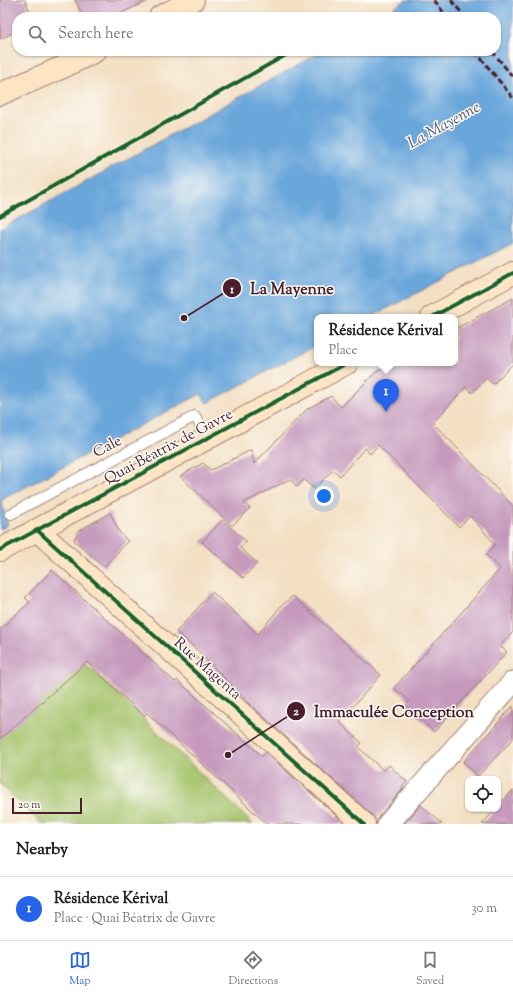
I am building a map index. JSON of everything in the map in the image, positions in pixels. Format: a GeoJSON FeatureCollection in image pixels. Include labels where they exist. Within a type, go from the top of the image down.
{"type":"FeatureCollection","features":[{"type":"Feature","properties":{"kind":"street"},"geometry":{"type":"LineString","coordinates":[[170,12],[193,0]]}},
{"type":"Feature","properties":{"kind":"street"},"geometry":{"type":"LineString","coordinates":[[0,94],[61,68],[84,56]]}},
{"type":"Feature","properties":{"kind":"street"},"geometry":{"type":"LineString","coordinates":[[438,314],[513,273]]}},
{"type":"Feature","properties":{"kind":"street","name":"Quai Béatrix de Gavre"},"geometry":{"type":"LineString","coordinates":[[0,550],[341,366]]}},
{"type":"Feature","properties":{"kind":"street","name":"Rue Magenta"},"geometry":{"type":"LineString","coordinates":[[36,530],[364,824]]}},
{"type":"Feature","properties":{"kind":"street"},"geometry":{"type":"LineString","coordinates":[[388,824],[513,682]]}},
{"type":"Feature","properties":{"kind":"lane","name":"Cale"},"geometry":{"type":"LineString","coordinates":[[11,514],[195,416],[208,438]]}},
{"type":"Feature","properties":{"kind":"green space"},"geometry":{"type":"Polygon","coordinates":[[[83,663],[96,673],[253,824],[42,824],[0,784],[0,667],[83,663]]]}},
{"type":"Feature","properties":{"kind":"water","name":"La Mayenne"},"geometry":{"type":"Polygon","coordinates":[[[406,0],[513,0],[513,243],[377,314],[314,314],[314,347],[207,403],[201,394],[7,497],[1,501],[8,525],[0,529],[0,229],[314,56],[501,56],[501,12],[388,12],[406,0]]]}},
{"type":"Feature","properties":{"kind":"building"},"geometry":{"type":"Polygon","coordinates":[[[0,0],[25,0],[30,12],[12,12],[12,33],[0,39],[0,0]]]}},
{"type":"Feature","properties":{"kind":"building"},"geometry":{"type":"Polygon","coordinates":[[[75,0],[149,0],[124,12],[81,12],[75,0]]]}},
{"type":"Feature","properties":{"kind":"building"},"geometry":{"type":"Polygon","coordinates":[[[513,298],[513,364],[493,384],[486,378],[472,393],[466,387],[433,423],[513,506],[513,632],[500,646],[507,652],[434,732],[406,705],[410,701],[394,688],[500,569],[486,555],[495,544],[470,516],[459,527],[378,445],[370,454],[365,448],[340,476],[333,470],[314,489],[304,480],[297,487],[290,479],[244,503],[250,508],[232,526],[180,476],[203,463],[211,470],[251,450],[254,464],[307,409],[331,396],[341,407],[377,371],[387,366],[458,366],[458,327],[513,298]]]}},
{"type":"Feature","properties":{"kind":"building"},"geometry":{"type":"Polygon","coordinates":[[[110,513],[120,533],[128,541],[104,567],[74,540],[78,531],[110,513]]]}},
{"type":"Feature","properties":{"kind":"building"},"geometry":{"type":"Polygon","coordinates":[[[222,520],[246,541],[240,548],[257,563],[243,578],[202,542],[222,520]]]}},
{"type":"Feature","properties":{"kind":"building"},"geometry":{"type":"Polygon","coordinates":[[[52,570],[175,682],[177,680],[262,756],[266,752],[345,824],[267,824],[147,713],[144,716],[87,662],[0,739],[0,629],[30,602],[25,598],[52,570]]]}},
{"type":"Feature","properties":{"kind":"building"},"geometry":{"type":"Polygon","coordinates":[[[212,592],[258,634],[281,606],[293,596],[381,675],[339,722],[362,743],[358,747],[384,771],[389,765],[407,782],[402,787],[403,789],[379,816],[376,824],[372,815],[253,707],[203,657],[204,656],[176,632],[212,592]]]}},
{"type":"Feature","properties":{"kind":"building"},"geometry":{"type":"Polygon","coordinates":[[[513,706],[513,739],[478,776],[463,762],[513,706]]]}},
{"type":"Feature","properties":{"kind":"building"},"geometry":{"type":"Polygon","coordinates":[[[513,790],[513,824],[482,824],[493,812],[501,812],[501,803],[513,790]]]}},
{"type":"Feature","properties":{"kind":"building"},"geometry":{"type":"Polygon","coordinates":[[[421,805],[442,824],[404,824],[421,805]]]}},
{"type":"Feature","properties":{"kind":"railway"},"geometry":{"type":"LineString","coordinates":[[434,0],[443,12]]}},
{"type":"Feature","properties":{"kind":"railway"},"geometry":{"type":"LineString","coordinates":[[451,0],[461,12]]}},
{"type":"Feature","properties":{"kind":"railway"},"geometry":{"type":"LineString","coordinates":[[479,56],[513,98]]}},
{"type":"Feature","properties":{"kind":"railway"},"geometry":{"type":"LineString","coordinates":[[496,56],[513,77]]}},
{"type":"Feature","properties":{"kind":"cycle path"},"geometry":{"type":"LineString","coordinates":[[0,216],[284,56]]}},
{"type":"Feature","properties":{"kind":"cycle path"},"geometry":{"type":"LineString","coordinates":[[438,314],[513,273]]}},
{"type":"Feature","properties":{"kind":"cycle path"},"geometry":{"type":"LineString","coordinates":[[0,550],[341,366]]}},
{"type":"Feature","properties":{"kind":"cycle path"},"geometry":{"type":"LineString","coordinates":[[37,530],[364,824]]}},
{"type":"Feature","properties":{"kind":"place","name":"La Mayenne"},"geometry":{"type":"Point","coordinates":[184,318]}},
{"type":"Feature","properties":{"kind":"place","name":"Résidence Kérival"},"geometry":{"type":"Point","coordinates":[386,412]}},
{"type":"Feature","properties":{"kind":"place","name":"Immaculée Conception"},"geometry":{"type":"Point","coordinates":[228,755]}}]}
